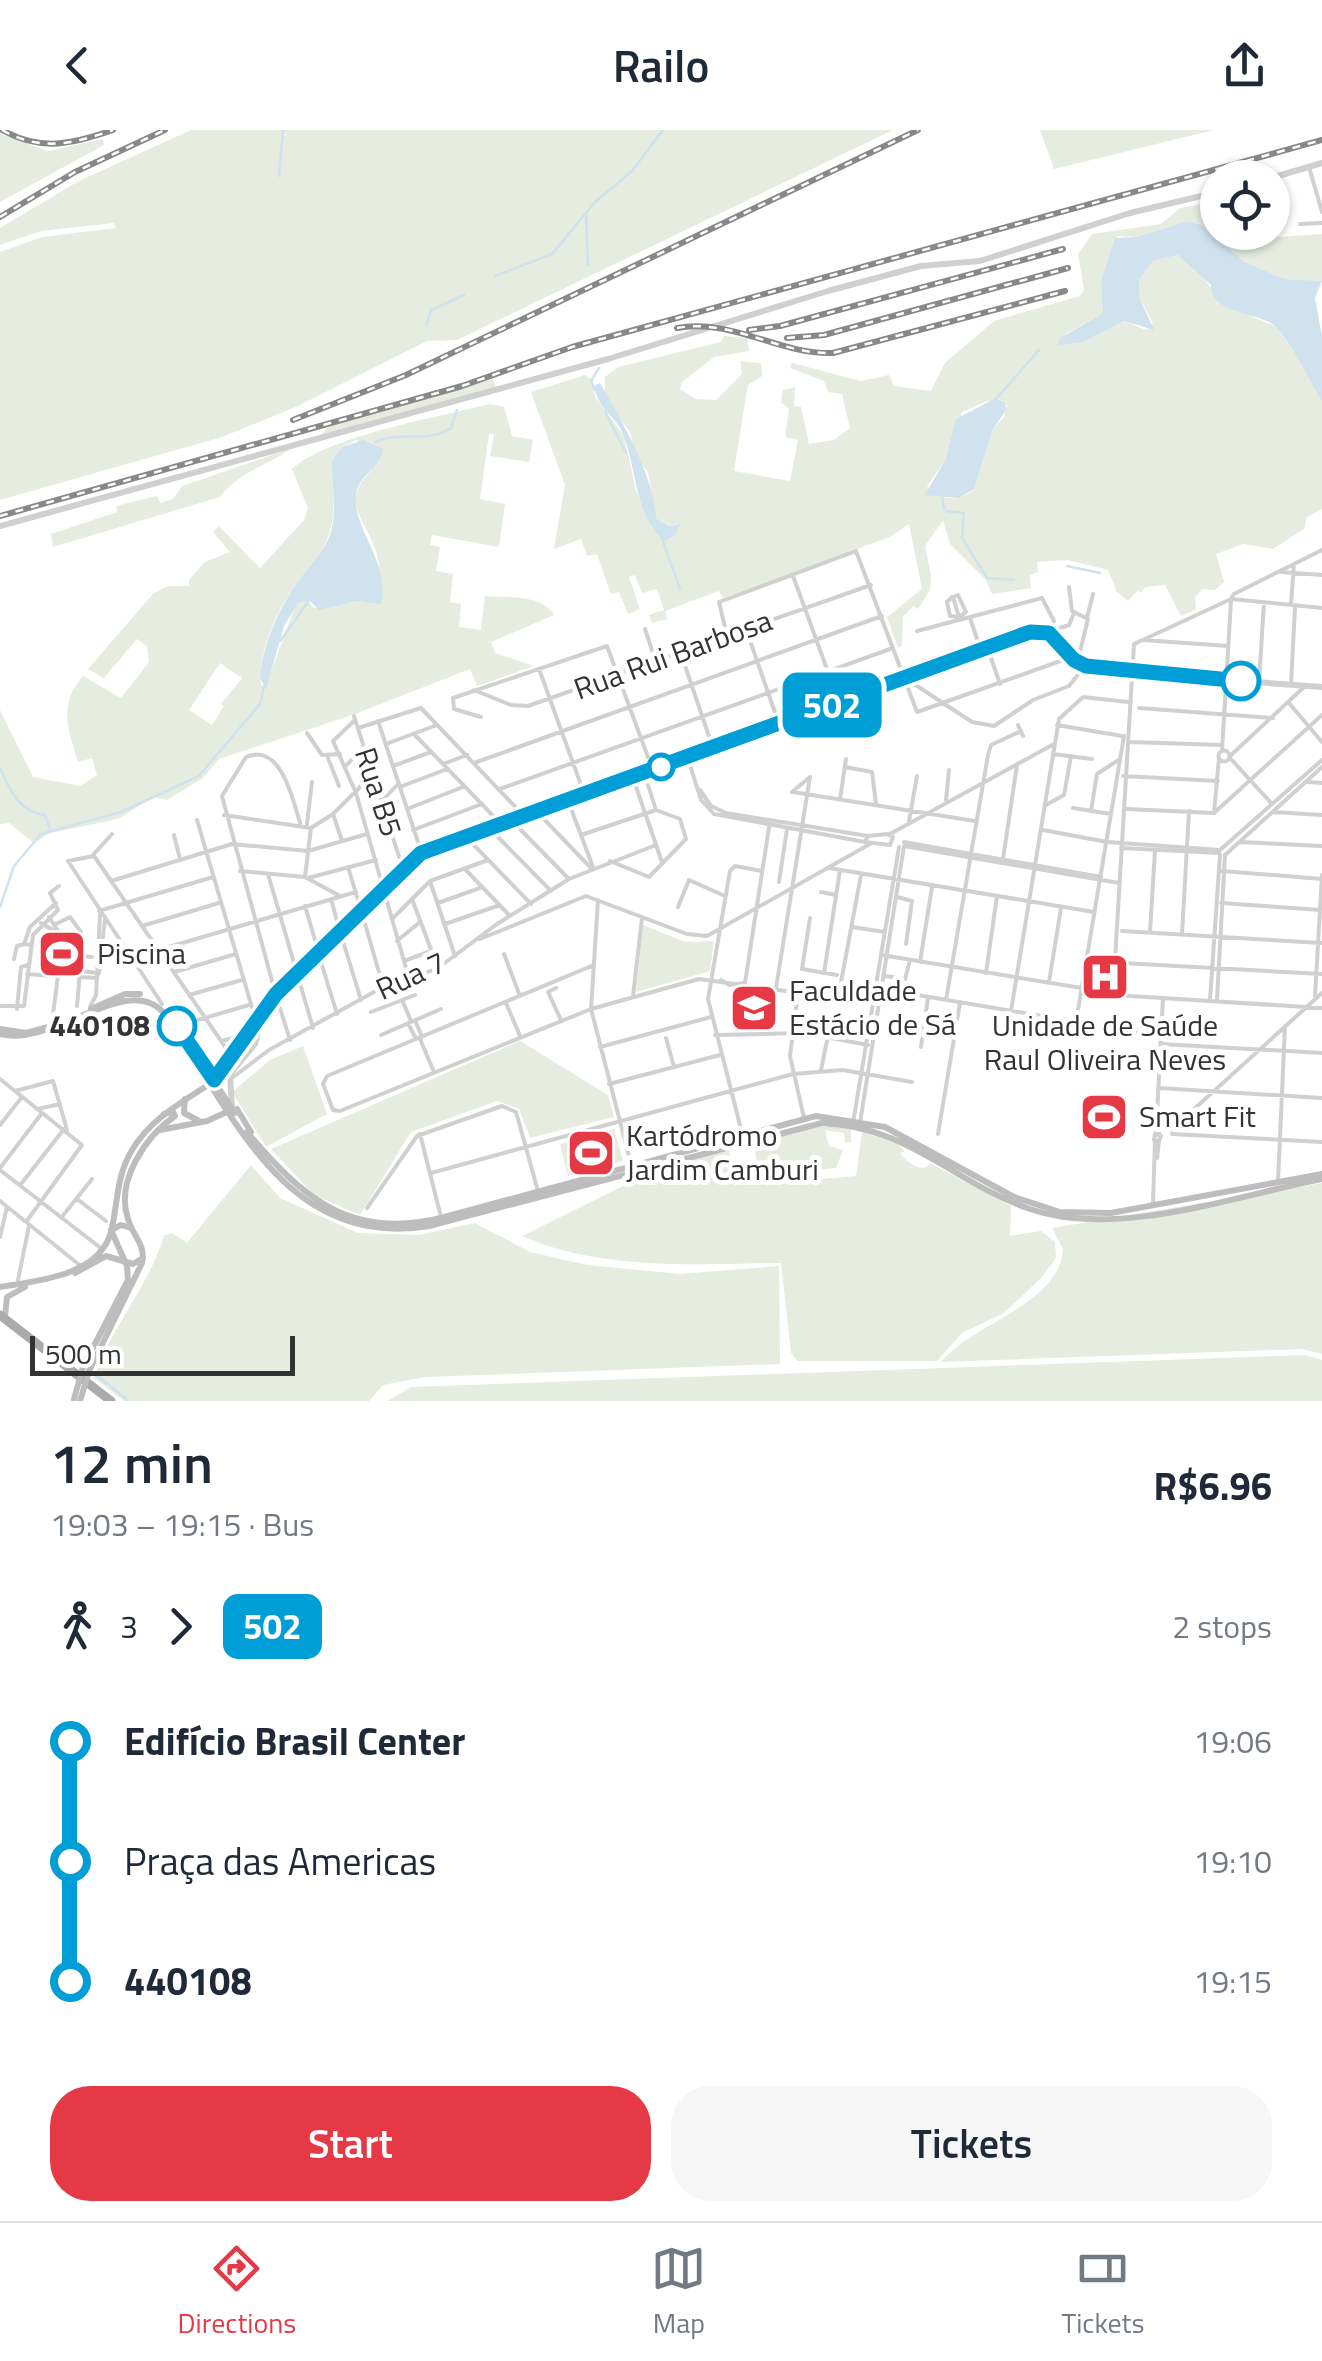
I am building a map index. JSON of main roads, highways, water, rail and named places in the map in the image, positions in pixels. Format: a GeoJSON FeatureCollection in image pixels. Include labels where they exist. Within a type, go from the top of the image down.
{"type":"FeatureCollection","features":[{"type":"Feature","properties":{"kind":"main road"},"geometry":{"type":"LineString","coordinates":[[0,1032],[31,1032],[130,994],[149,996],[162,1004],[213,1082]]}},
{"type":"Feature","properties":{"kind":"main road"},"geometry":{"type":"LineString","coordinates":[[0,1032],[26,1038],[123,1000],[143,998],[163,1012],[253,1138],[296,1188],[336,1210],[393,1224],[441,1218],[743,1138],[812,1124],[856,1122]]}},
{"type":"Feature","properties":{"kind":"main road"},"geometry":{"type":"LineString","coordinates":[[0,1287],[50,1279],[83,1267],[102,1249],[112,1230],[115,1197],[128,1158],[162,1114],[213,1082]]}},
{"type":"Feature","properties":{"kind":"main road"},"geometry":{"type":"LineString","coordinates":[[186,1098],[184,1113],[205,1121]]}},
{"type":"Feature","properties":{"kind":"main road"},"geometry":{"type":"LineString","coordinates":[[205,1121],[231,1106]]}},
{"type":"Feature","properties":{"kind":"main road"},"geometry":{"type":"LineString","coordinates":[[231,1106],[239,1127],[279,1180],[306,1202],[352,1222],[399,1229],[452,1220],[804,1118],[856,1122],[902,1141],[1033,1210],[1081,1220],[1322,1177]]}},
{"type":"Feature","properties":{"kind":"main road"},"geometry":{"type":"LineString","coordinates":[[115,1197],[118,1215],[136,1160],[176,1116],[162,1114]]}},
{"type":"Feature","properties":{"kind":"main road"},"geometry":{"type":"LineString","coordinates":[[159,1131],[205,1121],[228,1120],[239,1127]]}},
{"type":"Feature","properties":{"kind":"main road"},"geometry":{"type":"LineString","coordinates":[[1153,1210],[1278,1180],[1322,1177]]}},
{"type":"Feature","properties":{"kind":"main road"},"geometry":{"type":"LineString","coordinates":[[125,1199],[131,1228],[144,1256]]}},
{"type":"Feature","properties":{"kind":"main road"},"geometry":{"type":"LineString","coordinates":[[112,1230],[121,1225],[131,1228]]}},
{"type":"Feature","properties":{"kind":"main road"},"geometry":{"type":"LineString","coordinates":[[76,1400],[86,1369],[127,1283],[125,1261],[112,1230]]}},
{"type":"Feature","properties":{"kind":"main road"},"geometry":{"type":"LineString","coordinates":[[107,1401],[2,1318],[3,1298],[16,1289],[54,1282],[106,1256],[136,1264],[144,1256]]}},
{"type":"Feature","properties":{"kind":"main road"},"geometry":{"type":"LineString","coordinates":[[86,1369],[144,1256]]}},
{"type":"Feature","properties":{"kind":"water"},"geometry":{"type":"Polygon","coordinates":[[[1188,221],[1200,225],[1200,250],[1231,250],[1245,262],[1285,279],[1322,281],[1315,298],[1322,336],[1322,401],[1277,328],[1217,301],[1211,285],[1178,255],[1153,261],[1139,280],[1140,299],[1154,330],[1124,321],[1083,342],[1058,345],[1060,338],[1103,313],[1101,281],[1115,238],[1136,237],[1188,221]]]}},
{"type":"Feature","properties":{"kind":"water"},"geometry":{"type":"Polygon","coordinates":[[[600,383],[643,467],[656,518],[669,526],[680,524],[675,535],[664,541],[646,517],[622,432],[598,399],[595,385],[600,383]]]}},
{"type":"Feature","properties":{"kind":"water"},"geometry":{"type":"Polygon","coordinates":[[[994,399],[1004,402],[1007,409],[993,429],[974,489],[959,498],[925,495],[946,458],[956,419],[994,399]]]}},
{"type":"Feature","properties":{"kind":"water"},"geometry":{"type":"Polygon","coordinates":[[[363,440],[383,449],[378,462],[360,483],[356,496],[360,521],[381,575],[381,604],[356,601],[319,610],[310,601],[298,603],[284,626],[266,689],[260,678],[271,632],[292,590],[322,551],[333,523],[332,460],[342,447],[363,440]]]}},
{"type":"Feature","properties":{"kind":"waterway"},"geometry":{"type":"LineString","coordinates":[[279,176],[283,130]]}},
{"type":"Feature","properties":{"kind":"waterway"},"geometry":{"type":"LineString","coordinates":[[495,276],[552,254],[595,202],[632,171],[663,130]]}},
{"type":"Feature","properties":{"kind":"waterway"},"geometry":{"type":"LineString","coordinates":[[586,214],[588,265]]}},
{"type":"Feature","properties":{"kind":"waterway"},"geometry":{"type":"LineString","coordinates":[[427,324],[431,310],[464,295]]}},
{"type":"Feature","properties":{"kind":"waterway"},"geometry":{"type":"LineString","coordinates":[[995,400],[1039,350]]}},
{"type":"Feature","properties":{"kind":"waterway"},"geometry":{"type":"LineString","coordinates":[[595,390],[591,381],[599,368]]}},
{"type":"Feature","properties":{"kind":"waterway"},"geometry":{"type":"LineString","coordinates":[[375,442],[442,433],[451,428],[457,410]]}},
{"type":"Feature","properties":{"kind":"waterway"},"geometry":{"type":"LineString","coordinates":[[605,411],[626,453]]}},
{"type":"Feature","properties":{"kind":"waterway"},"geometry":{"type":"LineString","coordinates":[[942,496],[944,509]]}},
{"type":"Feature","properties":{"kind":"waterway"},"geometry":{"type":"LineString","coordinates":[[946,511],[964,513],[962,538],[987,578],[1014,580]]}},
{"type":"Feature","properties":{"kind":"waterway"},"geometry":{"type":"LineString","coordinates":[[662,539],[680,589]]}},
{"type":"Feature","properties":{"kind":"waterway"},"geometry":{"type":"LineString","coordinates":[[1067,566],[1100,573]]}},
{"type":"Feature","properties":{"kind":"waterway"},"geometry":{"type":"LineString","coordinates":[[280,641],[310,599]]}},
{"type":"Feature","properties":{"kind":"waterway"},"geometry":{"type":"LineString","coordinates":[[0,907],[14,866],[41,834],[121,812],[199,776],[260,704],[264,686]]}},
{"type":"Feature","properties":{"kind":"waterway"},"geometry":{"type":"LineString","coordinates":[[0,768],[16,799],[45,815],[50,829]]}},
{"type":"Feature","properties":{"kind":"waterway"},"geometry":{"type":"LineString","coordinates":[[96,1375],[129,1401]]}},
{"type":"Feature","properties":{"kind":"railway"},"geometry":{"type":"LineString","coordinates":[[2,130],[30,141],[57,144],[113,130]]}},
{"type":"Feature","properties":{"kind":"railway"},"geometry":{"type":"LineString","coordinates":[[0,217],[75,172],[165,130]]}},
{"type":"Feature","properties":{"kind":"railway"},"geometry":{"type":"LineString","coordinates":[[293,420],[406,375],[918,130]]}},
{"type":"Feature","properties":{"kind":"railway"},"geometry":{"type":"LineString","coordinates":[[0,516],[462,386],[572,347],[1322,140]]}},
{"type":"Feature","properties":{"kind":"railway"},"geometry":{"type":"LineString","coordinates":[[749,330],[780,326],[1063,249]]}},
{"type":"Feature","properties":{"kind":"railway"},"geometry":{"type":"LineString","coordinates":[[787,338],[824,335],[1068,268]]}},
{"type":"Feature","properties":{"kind":"railway"},"geometry":{"type":"LineString","coordinates":[[677,328],[717,328],[794,349],[833,353],[1065,291]]}},
{"type":"Feature","properties":{"kind":"place","name":"Piscina"},"geometry":{"type":"Point","coordinates":[62,954]}},
{"type":"Feature","properties":{"kind":"place","name":"Unidade de Saúde Raul Oliveira Neves"},"geometry":{"type":"Point","coordinates":[1105,977]}},
{"type":"Feature","properties":{"kind":"place","name":"Faculdade Estácio de Sá"},"geometry":{"type":"Point","coordinates":[754,1008]}},
{"type":"Feature","properties":{"kind":"place","name":"440108"},"geometry":{"type":"Point","coordinates":[177,1026]}},
{"type":"Feature","properties":{"kind":"place","name":"Smart Fit"},"geometry":{"type":"Point","coordinates":[1104,1117]}},
{"type":"Feature","properties":{"kind":"place","name":"Kartódromo Jardim Camburi"},"geometry":{"type":"Point","coordinates":[591,1153]}}]}
